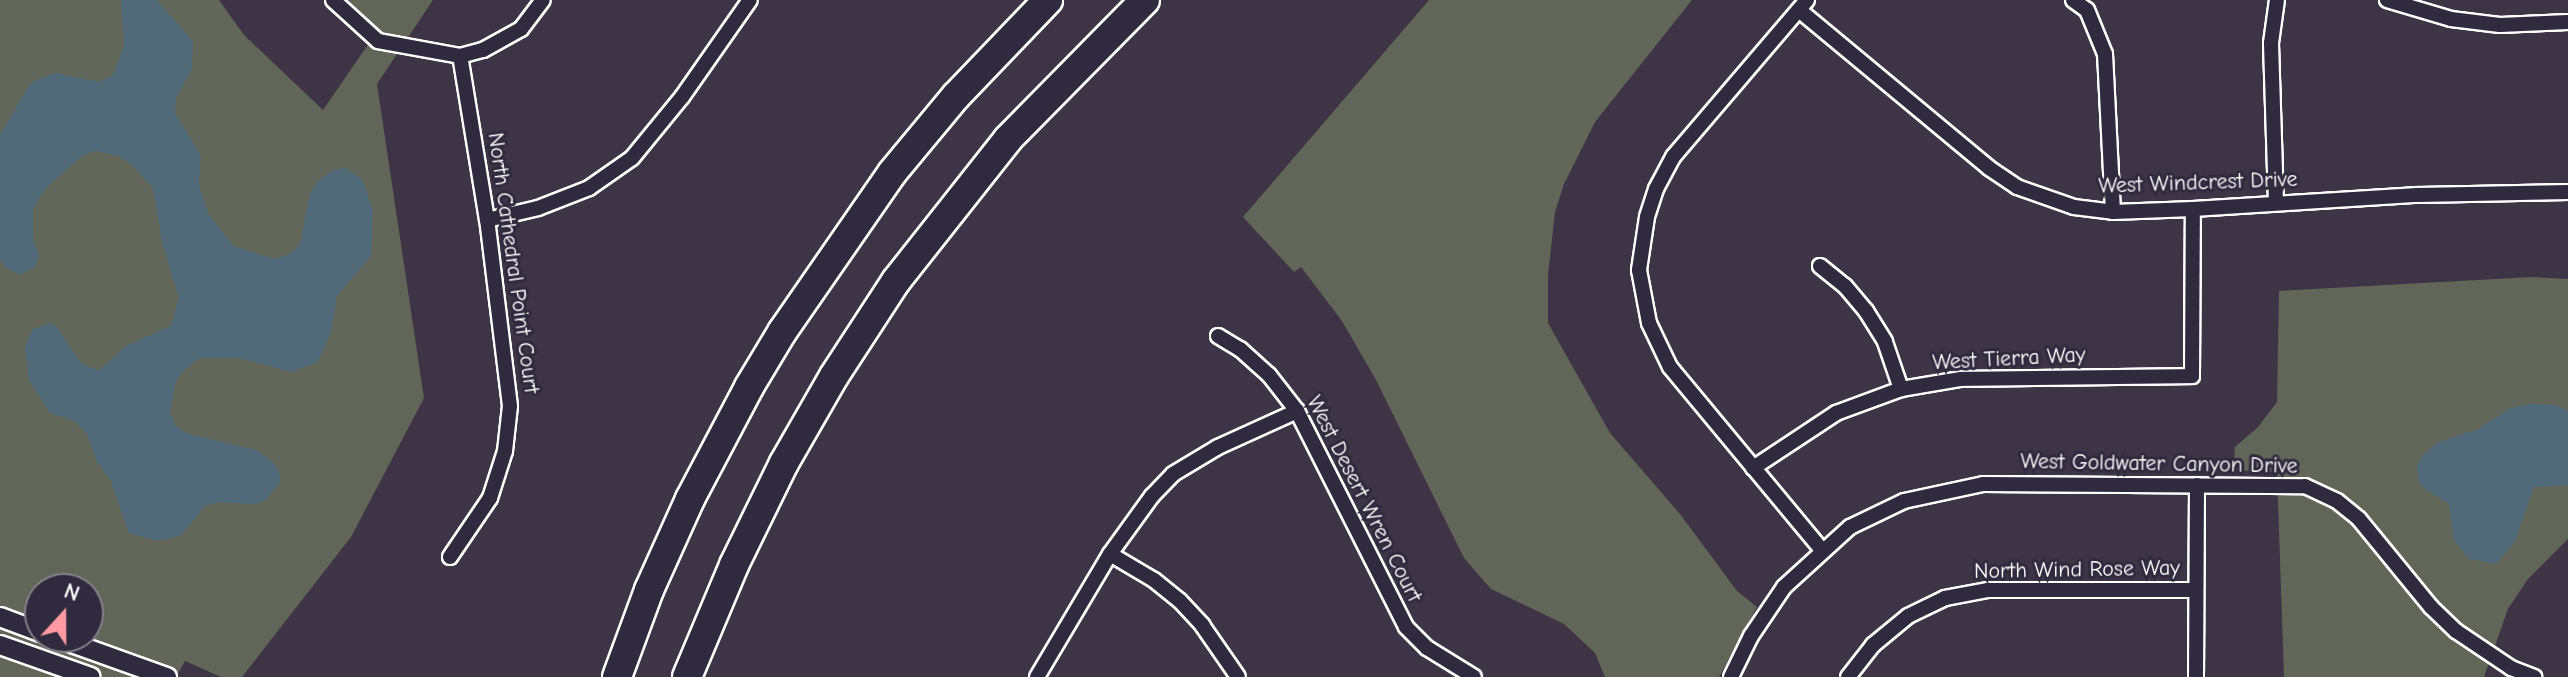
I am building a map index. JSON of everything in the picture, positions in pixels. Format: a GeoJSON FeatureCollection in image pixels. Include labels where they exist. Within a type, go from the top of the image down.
{"type":"FeatureCollection","features":[{"type":"Feature","properties":{"kind":"highway"},"geometry":{"type":"LineString","coordinates":[[617,677],[649,590],[690,499],[782,332],[892,173],[956,96],[1048,0]]}},
{"type":"Feature","properties":{"kind":"highway"},"geometry":{"type":"LineString","coordinates":[[687,677],[753,522],[811,414],[860,335],[927,239],[1008,139],[1145,0]]}},
{"type":"Feature","properties":{"kind":"street"},"geometry":{"type":"LineString","coordinates":[[333,0],[378,41],[460,56],[494,45],[521,29],[543,0]]}},
{"type":"Feature","properties":{"kind":"street"},"geometry":{"type":"LineString","coordinates":[[487,220],[538,208],[589,188],[632,158],[682,97],[750,0]]}},
{"type":"Feature","properties":{"kind":"street"},"geometry":{"type":"LineString","coordinates":[[2073,0],[2087,10],[2105,54],[2113,212]]}},
{"type":"Feature","properties":{"kind":"street"},"geometry":{"type":"LineString","coordinates":[[2276,203],[2271,43],[2277,0]]}},
{"type":"Feature","properties":{"kind":"street"},"geometry":{"type":"LineString","coordinates":[[2387,0],[2451,19],[2500,25],[2568,22]]}},
{"type":"Feature","properties":{"kind":"street"},"geometry":{"type":"LineString","coordinates":[[1803,5],[1673,157],[1652,203],[1640,259],[1642,299],[1658,346],[1670,367],[1822,550]]}},
{"type":"Feature","properties":{"kind":"street","name":"West Windcrest Drive"},"geometry":{"type":"LineString","coordinates":[[1803,5],[1989,168],[2017,187],[2074,207],[2113,212],[2568,192]]}},
{"type":"Feature","properties":{"kind":"street","name":"North Cathedral Point Court"},"geometry":{"type":"LineString","coordinates":[[450,557],[490,498],[505,451],[510,406],[487,220],[460,56]]}},
{"type":"Feature","properties":{"kind":"street","name":"West Tierra Way"},"geometry":{"type":"LineString","coordinates":[[1753,468],[1836,413],[1901,389],[1961,379],[2192,376],[2193,209]]}},
{"type":"Feature","properties":{"kind":"street"},"geometry":{"type":"LineString","coordinates":[[1820,266],[1845,286],[1866,311],[1885,342],[1901,389]]}},
{"type":"Feature","properties":{"kind":"street","name":"West Desert Wren Court"},"geometry":{"type":"LineString","coordinates":[[1218,336],[1240,349],[1269,375],[1297,411],[1383,589],[1406,627],[1427,648],[1474,677]]}},
{"type":"Feature","properties":{"kind":"street"},"geometry":{"type":"LineString","coordinates":[[1037,677],[1110,554],[1152,496],[1173,474],[1218,447],[1297,411]]}},
{"type":"Feature","properties":{"kind":"street","name":"West Goldwater Canyon Drive"},"geometry":{"type":"LineString","coordinates":[[1731,677],[1751,636],[1784,587],[1850,527],[1877,512],[1940,490],[1983,484],[2305,486],[2337,501],[2373,533],[2431,607],[2456,631],[2511,668],[2534,677]]}},
{"type":"Feature","properties":{"kind":"street"},"geometry":{"type":"LineString","coordinates":[[2196,677],[2194,590],[2197,485]]}},
{"type":"Feature","properties":{"kind":"street"},"geometry":{"type":"LineString","coordinates":[[1110,554],[1180,601],[1202,625],[1238,677]]}},
{"type":"Feature","properties":{"kind":"street","name":"North Wind Rose Way"},"geometry":{"type":"LineString","coordinates":[[1848,677],[1884,635],[1908,616],[1945,598],[1988,590],[2194,590]]}},
{"type":"Feature","properties":{"kind":"street"},"geometry":{"type":"LineString","coordinates":[[0,617],[24,626]]}},
{"type":"Feature","properties":{"kind":"street"},"geometry":{"type":"LineString","coordinates":[[0,645],[91,677]]}},
{"type":"Feature","properties":{"kind":"street"},"geometry":{"type":"LineString","coordinates":[[100,653],[167,677]]}},
{"type":"Feature","properties":{"kind":"green space"},"geometry":{"type":"Polygon","coordinates":[[[0,0],[219,0],[244,35],[323,110],[378,30],[348,0],[433,0],[377,84],[424,398],[351,537],[242,677],[221,677],[185,661],[176,677],[0,677],[0,0]]]}},
{"type":"Feature","properties":{"kind":"green space"},"geometry":{"type":"Polygon","coordinates":[[[1429,0],[1692,0],[1595,122],[1564,184],[1555,212],[1548,275],[1548,323],[1610,433],[1680,514],[1737,591],[1757,607],[1719,677],[1605,677],[1595,653],[1564,624],[1491,589],[1464,558],[1376,380],[1342,321],[1301,267],[1294,272],[1243,217],[1429,0]]]}},
{"type":"Feature","properties":{"kind":"green space"},"geometry":{"type":"Polygon","coordinates":[[[2532,277],[2568,279],[2568,539],[2528,579],[2508,609],[2484,677],[2284,677],[2277,472],[2233,470],[2235,447],[2258,427],[2277,402],[2279,291],[2532,277]]]}},
{"type":"Feature","properties":{"kind":"water"},"geometry":{"type":"Polygon","coordinates":[[[121,0],[157,0],[193,42],[192,69],[176,98],[175,113],[201,155],[199,184],[208,214],[234,246],[274,259],[292,253],[300,244],[310,193],[318,181],[333,170],[345,168],[362,179],[373,209],[371,256],[337,296],[331,332],[318,362],[291,372],[239,358],[200,358],[182,372],[175,384],[170,411],[175,425],[186,433],[256,450],[273,462],[279,471],[280,482],[266,500],[256,504],[217,502],[205,506],[181,535],[169,539],[154,540],[129,533],[111,481],[97,462],[87,434],[76,422],[50,413],[29,380],[25,348],[32,330],[49,323],[56,326],[81,363],[99,371],[127,345],[171,326],[179,298],[162,243],[153,188],[132,165],[118,156],[96,151],[82,156],[45,189],[33,209],[33,237],[39,256],[35,267],[20,275],[5,267],[0,259],[0,135],[30,84],[38,79],[56,73],[99,82],[113,75],[124,46],[121,0]]]}},
{"type":"Feature","properties":{"kind":"water"},"geometry":{"type":"Polygon","coordinates":[[[2528,404],[2555,405],[2568,411],[2568,485],[2534,487],[2515,541],[2496,564],[2469,559],[2454,540],[2449,504],[2419,482],[2417,466],[2423,455],[2437,443],[2478,429],[2511,408],[2528,404]]]}}]}
